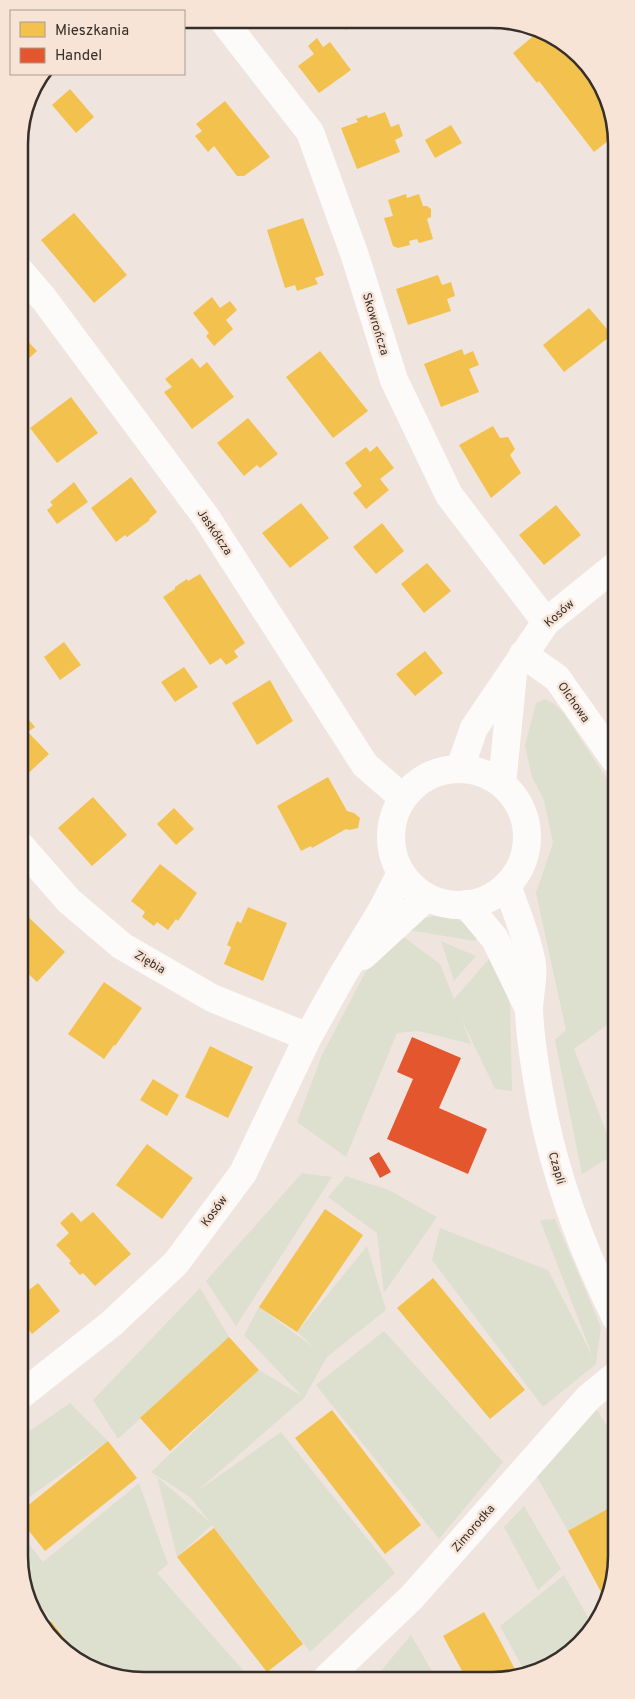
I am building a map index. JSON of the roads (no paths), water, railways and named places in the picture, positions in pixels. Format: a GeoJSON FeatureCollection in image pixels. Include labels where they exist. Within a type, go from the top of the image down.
{"type":"FeatureCollection","features":[{"type":"Feature","properties":{"kind":"street","name":"Skowrończa"},"geometry":{"type":"LineString","coordinates":[[229,28],[310,132],[355,256],[394,380],[449,495],[546,622]]}},
{"type":"Feature","properties":{"kind":"street","name":"Jaskółcza"},"geometry":{"type":"LineString","coordinates":[[28,280],[44,299],[206,517],[365,765],[403,798]]}},
{"type":"Feature","properties":{"kind":"street","name":"Kosów"},"geometry":{"type":"LineString","coordinates":[[460,768],[474,728],[546,622],[608,571]]}},
{"type":"Feature","properties":{"kind":"street","name":"Kosów"},"geometry":{"type":"LineString","coordinates":[[502,784],[518,661]]}},
{"type":"Feature","properties":{"kind":"street","name":"Olchowa"},"geometry":{"type":"LineString","coordinates":[[518,661],[557,678],[608,750]]}},
{"type":"Feature","properties":{"kind":"street"},"geometry":{"type":"LineString","coordinates":[[460,768],[475,770],[489,776],[502,784],[517,801],[525,822],[526,844],[520,866],[507,885],[495,894],[481,901],[466,904],[446,904],[427,897],[408,882],[401,873],[394,859],[391,843],[392,827],[395,812],[403,798],[414,786],[428,776],[443,770],[460,768]]}},
{"type":"Feature","properties":{"kind":"street","name":"Ziębia"},"geometry":{"type":"LineString","coordinates":[[28,854],[68,901],[122,946],[212,998],[308,1037]]}},
{"type":"Feature","properties":{"kind":"street","name":"Kosów"},"geometry":{"type":"LineString","coordinates":[[28,1389],[111,1324],[176,1263],[243,1173],[308,1037],[382,910],[401,873]]}},
{"type":"Feature","properties":{"kind":"street","name":"Czapli"},"geometry":{"type":"LineString","coordinates":[[507,885],[532,965],[529,1010],[540,1096],[554,1157],[576,1227],[607,1299]]}},
{"type":"Feature","properties":{"kind":"street","name":"Kosów"},"geometry":{"type":"LineString","coordinates":[[342,976],[427,897]]}},
{"type":"Feature","properties":{"kind":"street","name":"Czapli"},"geometry":{"type":"LineString","coordinates":[[466,904],[495,939],[529,1010]]}},
{"type":"Feature","properties":{"kind":"street","name":"Zimorodka"},"geometry":{"type":"LineString","coordinates":[[333,1672],[412,1597],[588,1397],[607,1382]]}}]}
